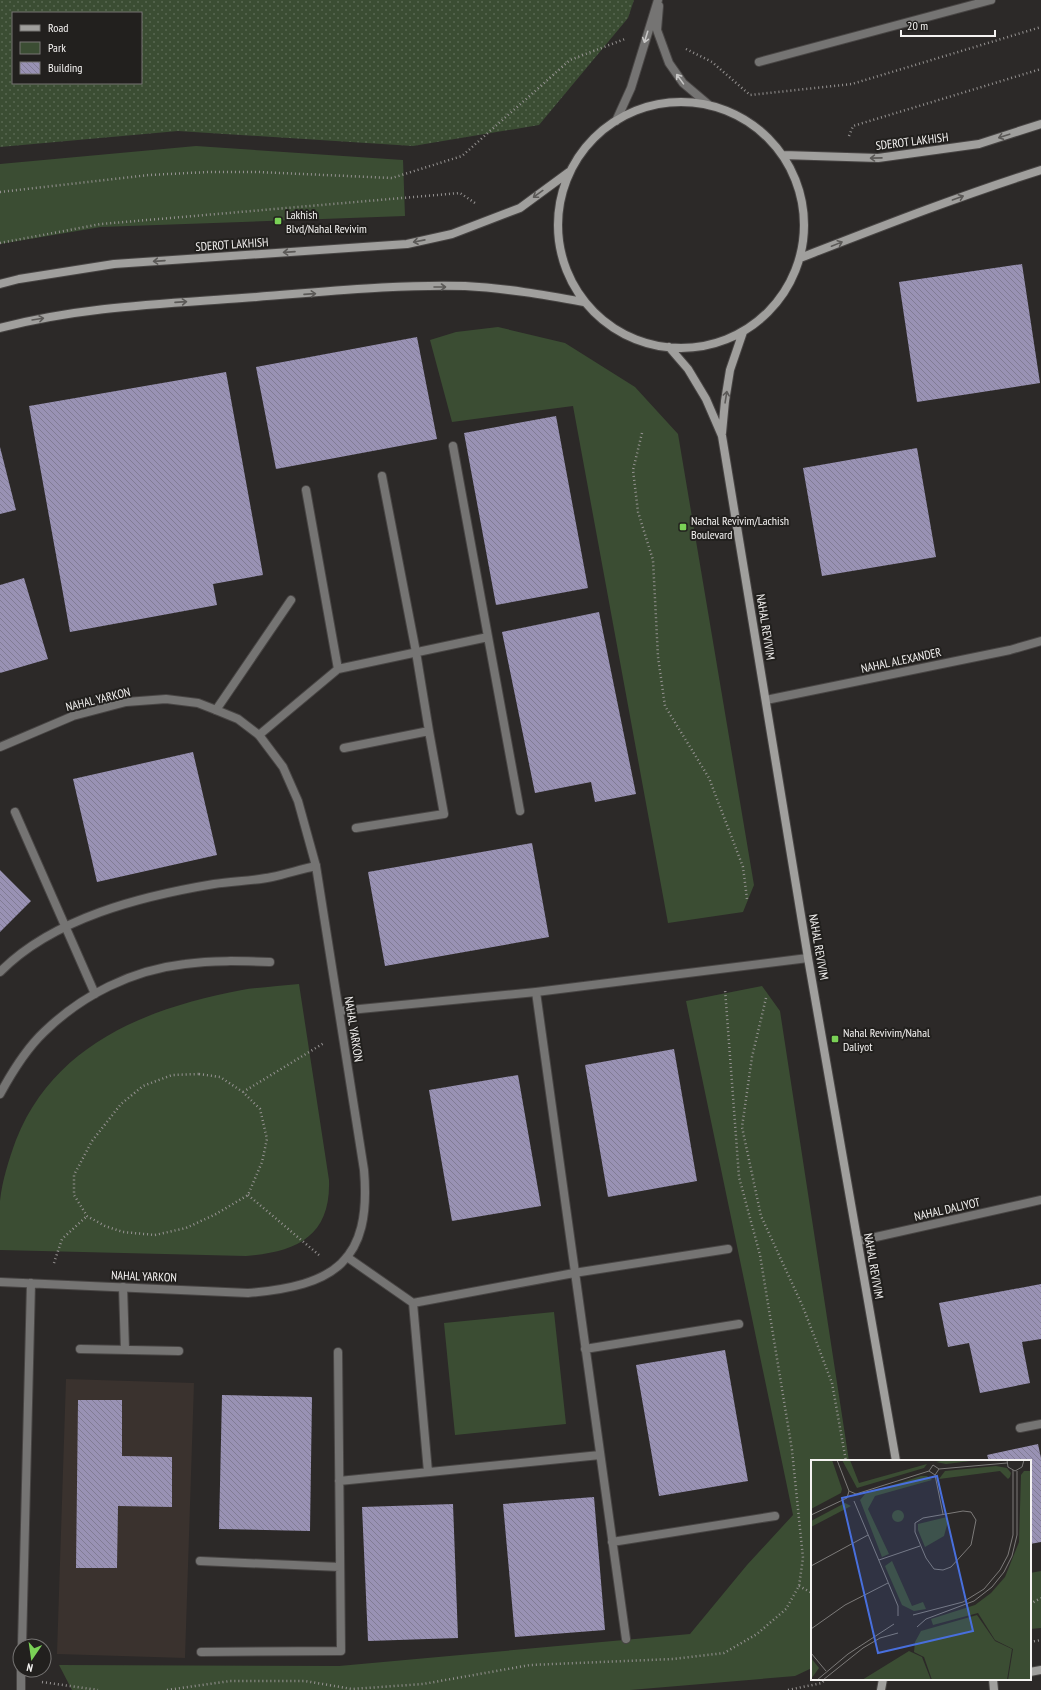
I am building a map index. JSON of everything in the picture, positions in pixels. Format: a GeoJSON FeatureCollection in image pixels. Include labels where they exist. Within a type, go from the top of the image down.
{"type":"FeatureCollection","features":[{"type":"Feature","properties":{"kind":"street"},"geometry":{"type":"LineString","coordinates":[[658,0],[657,30],[669,63],[683,83],[708,105]]}},
{"type":"Feature","properties":{"kind":"street"},"geometry":{"type":"LineString","coordinates":[[616,121],[630,88],[658,0]]}},
{"type":"Feature","properties":{"kind":"street"},"geometry":{"type":"LineString","coordinates":[[759,62],[991,0]]}},
{"type":"Feature","properties":{"kind":"street"},"geometry":{"type":"LineString","coordinates":[[681,102],[708,105],[734,114],[748,122],[765,135],[783,155],[791,168],[802,197],[805,228],[800,258],[795,273],[779,300],[756,323],[743,332],[714,344],[684,348],[669,347],[641,341],[616,329],[604,321],[584,302],[570,278],[560,247],[558,228],[558,208],[563,189],[570,171],[580,154],[592,139],[607,126],[624,116],[642,108],[661,103],[681,102]]}},
{"type":"Feature","properties":{"kind":"street","name":"SDEROT LAKHISH"},"geometry":{"type":"LineString","coordinates":[[783,155],[878,158],[979,144],[1041,124]]}},
{"type":"Feature","properties":{"kind":"street"},"geometry":{"type":"LineString","coordinates":[[800,258],[991,186],[1041,170]]}},
{"type":"Feature","properties":{"kind":"street","name":"SDEROT LAKHISH"},"geometry":{"type":"LineString","coordinates":[[0,284],[20,279],[114,264],[407,244],[452,234],[520,208],[570,171]]}},
{"type":"Feature","properties":{"kind":"street"},"geometry":{"type":"LineString","coordinates":[[0,328],[28,321],[119,306],[411,287],[465,286],[526,292],[584,302]]}},
{"type":"Feature","properties":{"kind":"street","name":"NAHAL REVIVIM"},"geometry":{"type":"LineString","coordinates":[[722,436],[725,401],[730,370],[743,332]]}},
{"type":"Feature","properties":{"kind":"street","name":"NAHAL REVIVIM"},"geometry":{"type":"LineString","coordinates":[[669,347],[688,369],[706,399],[722,436],[808,958],[896,1460]]}},
{"type":"Feature","properties":{"kind":"street"},"geometry":{"type":"LineString","coordinates":[[453,446],[520,811]]}},
{"type":"Feature","properties":{"kind":"street"},"geometry":{"type":"LineString","coordinates":[[356,828],[444,814],[416,652],[382,476]]}},
{"type":"Feature","properties":{"kind":"street"},"geometry":{"type":"LineString","coordinates":[[306,490],[338,669]]}},
{"type":"Feature","properties":{"kind":"street"},"geometry":{"type":"LineString","coordinates":[[216,710],[292,600]]}},
{"type":"Feature","properties":{"kind":"street"},"geometry":{"type":"LineString","coordinates":[[259,735],[338,669],[488,636]]}},
{"type":"Feature","properties":{"kind":"street","name":"NAHAL ALEXANDER"},"geometry":{"type":"LineString","coordinates":[[766,700],[1010,650],[1041,641]]}},
{"type":"Feature","properties":{"kind":"street","name":"NAHAL YARKON"},"geometry":{"type":"LineString","coordinates":[[0,747],[73,716],[126,702],[166,699],[198,703],[238,719],[259,735],[283,766],[298,801],[316,866],[343,1032],[366,1191],[362,1227],[356,1243],[347,1257],[335,1269],[300,1286],[276,1290],[248,1292],[0,1282]]}},
{"type":"Feature","properties":{"kind":"street"},"geometry":{"type":"LineString","coordinates":[[344,748],[429,731]]}},
{"type":"Feature","properties":{"kind":"street"},"geometry":{"type":"LineString","coordinates":[[15,812],[95,994]]}},
{"type":"Feature","properties":{"kind":"street"},"geometry":{"type":"LineString","coordinates":[[0,972],[11,961],[56,931],[107,909],[160,894],[215,884],[270,878],[316,866]]}},
{"type":"Feature","properties":{"kind":"street"},"geometry":{"type":"LineString","coordinates":[[339,1011],[536,992],[808,958]]}},
{"type":"Feature","properties":{"kind":"street"},"geometry":{"type":"LineString","coordinates":[[0,1094],[3,1080],[43,1032],[74,1006],[108,986],[144,972],[184,964],[226,961],[270,962]]}},
{"type":"Feature","properties":{"kind":"street"},"geometry":{"type":"LineString","coordinates":[[536,992],[626,1639]]}},
{"type":"Feature","properties":{"kind":"street","name":"NAHAL DALIYOT"},"geometry":{"type":"LineString","coordinates":[[858,1241],[1041,1200]]}},
{"type":"Feature","properties":{"kind":"street"},"geometry":{"type":"LineString","coordinates":[[347,1257],[413,1303],[574,1273],[728,1249]]}},
{"type":"Feature","properties":{"kind":"street"},"geometry":{"type":"LineString","coordinates":[[22,1638],[31,1284]]}},
{"type":"Feature","properties":{"kind":"street"},"geometry":{"type":"LineString","coordinates":[[123,1287],[125,1350]]}},
{"type":"Feature","properties":{"kind":"street"},"geometry":{"type":"LineString","coordinates":[[413,1303],[428,1472]]}},
{"type":"Feature","properties":{"kind":"street"},"geometry":{"type":"LineString","coordinates":[[585,1349],[739,1324]]}},
{"type":"Feature","properties":{"kind":"street"},"geometry":{"type":"LineString","coordinates":[[80,1349],[179,1351]]}},
{"type":"Feature","properties":{"kind":"street"},"geometry":{"type":"LineString","coordinates":[[201,1652],[342,1651],[338,1352]]}},
{"type":"Feature","properties":{"kind":"street"},"geometry":{"type":"LineString","coordinates":[[1020,1428],[1041,1424]]}},
{"type":"Feature","properties":{"kind":"street"},"geometry":{"type":"LineString","coordinates":[[339,1481],[600,1455]]}},
{"type":"Feature","properties":{"kind":"street"},"geometry":{"type":"LineString","coordinates":[[612,1542],[775,1516]]}},
{"type":"Feature","properties":{"kind":"street"},"geometry":{"type":"LineString","coordinates":[[200,1561],[340,1567]]}},
{"type":"Feature","properties":{"kind":"street"},"geometry":{"type":"LineString","coordinates":[[1031,1672],[1041,1670]]}},
{"type":"Feature","properties":{"kind":"street"},"geometry":{"type":"LineString","coordinates":[[21,1678],[21,1690]]}},
{"type":"Feature","properties":{"kind":"street"},"geometry":{"type":"LineString","coordinates":[[881,1690],[883,1680]]}},
{"type":"Feature","properties":{"kind":"street"},"geometry":{"type":"LineString","coordinates":[[993,1680],[994,1690]]}},
{"type":"Feature","properties":{"kind":"path"},"geometry":{"type":"LineString","coordinates":[[660,36],[712,62],[750,96],[852,84],[1041,27]]}},
{"type":"Feature","properties":{"kind":"path"},"geometry":{"type":"LineString","coordinates":[[0,192],[149,175],[208,172],[258,172],[392,178],[462,156],[570,60],[622,39],[646,37]]}},
{"type":"Feature","properties":{"kind":"path"},"geometry":{"type":"LineString","coordinates":[[840,157],[853,126],[1041,69]]}},
{"type":"Feature","properties":{"kind":"path"},"geometry":{"type":"LineString","coordinates":[[0,243],[101,224],[460,193],[498,216]]}},
{"type":"Feature","properties":{"kind":"path"},"geometry":{"type":"LineString","coordinates":[[642,433],[633,470],[638,512],[653,560],[658,657],[665,706],[709,778],[743,867],[747,899]]}},
{"type":"Feature","properties":{"kind":"path"},"geometry":{"type":"LineString","coordinates":[[766,998],[752,1057],[742,1127],[761,1216],[803,1307],[832,1383],[846,1460]]}},
{"type":"Feature","properties":{"kind":"path"},"geometry":{"type":"LineString","coordinates":[[243,1092],[343,1032]]}},
{"type":"Feature","properties":{"kind":"path"},"geometry":{"type":"LineString","coordinates":[[200,1074],[220,1078],[243,1092],[260,1109],[267,1139],[262,1162],[248,1195],[216,1214],[186,1228],[155,1235],[123,1232],[104,1226],[87,1216],[74,1195],[74,1175],[92,1141],[121,1104],[143,1086],[172,1075],[200,1074]]}},
{"type":"Feature","properties":{"kind":"path"},"geometry":{"type":"LineString","coordinates":[[248,1195],[335,1269]]}},
{"type":"Feature","properties":{"kind":"path"},"geometry":{"type":"LineString","coordinates":[[51,1284],[55,1261],[62,1239],[87,1216]]}},
{"type":"Feature","properties":{"kind":"path"},"geometry":{"type":"LineString","coordinates":[[799,1586],[811,1592]]}},
{"type":"Feature","properties":{"kind":"path"},"geometry":{"type":"LineString","coordinates":[[1031,1603],[1041,1598]]}},
{"type":"Feature","properties":{"kind":"path"},"geometry":{"type":"LineString","coordinates":[[1031,1642],[1041,1640]]}},
{"type":"Feature","properties":{"kind":"path"},"geometry":{"type":"LineString","coordinates":[[40,1678],[98,1690]]}},
{"type":"Feature","properties":{"kind":"path"},"geometry":{"type":"LineString","coordinates":[[788,1690],[822,1683],[824,1680]]}},
{"type":"Feature","properties":{"kind":"shaded area"},"geometry":{"type":"Polygon","coordinates":[[[66,1379],[194,1383],[185,1658],[57,1654],[66,1379]]]}},
{"type":"Feature","properties":{"kind":"green space"},"geometry":{"type":"Polygon","coordinates":[[[0,0],[634,0],[628,18],[539,125],[413,146],[178,131],[0,147],[0,0]]]}},
{"type":"Feature","properties":{"kind":"green space"},"geometry":{"type":"Polygon","coordinates":[[[196,146],[403,160],[405,216],[101,227],[0,244],[0,164],[196,146]]]}},
{"type":"Feature","properties":{"kind":"green space"},"geometry":{"type":"Polygon","coordinates":[[[498,327],[565,343],[635,387],[678,434],[754,885],[743,912],[668,923],[573,406],[452,422],[430,340],[456,332],[498,327]]]}},
{"type":"Feature","properties":{"kind":"green space"},"geometry":{"type":"Polygon","coordinates":[[[299,984],[329,1180],[328,1199],[324,1215],[317,1228],[307,1238],[295,1245],[280,1250],[246,1256],[0,1250],[0,1201],[2,1186],[16,1140],[33,1107],[54,1079],[79,1055],[108,1036],[139,1020],[172,1008],[242,990],[299,984]]]}},
{"type":"Feature","properties":{"kind":"green space"},"geometry":{"type":"Polygon","coordinates":[[[762,986],[780,1011],[849,1460],[811,1460],[811,1668],[795,1676],[630,1690],[72,1690],[59,1665],[339,1666],[690,1634],[747,1565],[793,1515],[686,1001],[762,986]]]}},
{"type":"Feature","properties":{"kind":"green space"},"geometry":{"type":"Polygon","coordinates":[[[554,1312],[566,1424],[455,1435],[444,1323],[554,1312]]]}},
{"type":"Feature","properties":{"kind":"green space"},"geometry":{"type":"Polygon","coordinates":[[[1041,1571],[1041,1628],[1031,1629],[1031,1573],[1041,1571]]]}},
{"type":"Feature","properties":{"kind":"building"},"geometry":{"type":"Polygon","coordinates":[[[1022,264],[1040,383],[917,402],[899,282],[1022,264]]]}},
{"type":"Feature","properties":{"kind":"building"},"geometry":{"type":"Polygon","coordinates":[[[417,337],[437,439],[276,469],[256,367],[417,337]]]}},
{"type":"Feature","properties":{"kind":"building"},"geometry":{"type":"Polygon","coordinates":[[[226,372],[263,575],[213,584],[217,605],[70,632],[29,406],[226,372]]]}},
{"type":"Feature","properties":{"kind":"building"},"geometry":{"type":"Polygon","coordinates":[[[556,416],[588,588],[496,605],[464,433],[556,416]]]}},
{"type":"Feature","properties":{"kind":"building"},"geometry":{"type":"Polygon","coordinates":[[[0,447],[16,510],[0,514],[0,447]]]}},
{"type":"Feature","properties":{"kind":"building"},"geometry":{"type":"Polygon","coordinates":[[[917,448],[936,557],[822,576],[803,468],[917,448]]]}},
{"type":"Feature","properties":{"kind":"building"},"geometry":{"type":"Polygon","coordinates":[[[24,578],[48,659],[0,673],[0,585],[24,578]]]}},
{"type":"Feature","properties":{"kind":"building"},"geometry":{"type":"Polygon","coordinates":[[[599,612],[636,794],[595,802],[591,782],[535,793],[502,632],[599,612]]]}},
{"type":"Feature","properties":{"kind":"building"},"geometry":{"type":"Polygon","coordinates":[[[193,752],[217,855],[97,882],[73,779],[193,752]]]}},
{"type":"Feature","properties":{"kind":"building"},"geometry":{"type":"Polygon","coordinates":[[[532,843],[549,937],[385,966],[368,872],[532,843]]]}},
{"type":"Feature","properties":{"kind":"building"},"geometry":{"type":"Polygon","coordinates":[[[0,870],[31,901],[0,932],[0,870]]]}},
{"type":"Feature","properties":{"kind":"building"},"geometry":{"type":"Polygon","coordinates":[[[674,1049],[697,1181],[608,1197],[585,1065],[674,1049]]]}},
{"type":"Feature","properties":{"kind":"building"},"geometry":{"type":"Polygon","coordinates":[[[518,1075],[541,1206],[452,1221],[429,1090],[518,1075]]]}},
{"type":"Feature","properties":{"kind":"building"},"geometry":{"type":"Polygon","coordinates":[[[1041,1284],[1041,1339],[1022,1342],[1030,1383],[980,1393],[969,1343],[948,1347],[939,1303],[1041,1284]]]}},
{"type":"Feature","properties":{"kind":"building"},"geometry":{"type":"Polygon","coordinates":[[[725,1350],[748,1481],[659,1496],[636,1365],[725,1350]]]}},
{"type":"Feature","properties":{"kind":"building"},"geometry":{"type":"Polygon","coordinates":[[[222,1395],[312,1397],[310,1531],[219,1529],[222,1395]]]}},
{"type":"Feature","properties":{"kind":"building"},"geometry":{"type":"Polygon","coordinates":[[[78,1400],[122,1400],[122,1456],[172,1457],[172,1507],[118,1506],[117,1568],[76,1568],[78,1400]]]}},
{"type":"Feature","properties":{"kind":"building"},"geometry":{"type":"Polygon","coordinates":[[[1038,1444],[1041,1458],[1041,1542],[1031,1544],[1031,1460],[989,1460],[987,1455],[1038,1444]]]}},
{"type":"Feature","properties":{"kind":"building"},"geometry":{"type":"Polygon","coordinates":[[[594,1497],[605,1630],[515,1637],[503,1504],[594,1497]]]}},
{"type":"Feature","properties":{"kind":"building"},"geometry":{"type":"Polygon","coordinates":[[[453,1504],[458,1638],[368,1641],[362,1507],[453,1504]]]}},
{"type":"Feature","properties":{"kind":"place","name":"Lakhish Blvd/Nahal Revivim"},"geometry":{"type":"Point","coordinates":[278,221]}},
{"type":"Feature","properties":{"kind":"place","name":"Nachal Revivim/Lachish Boulevard"},"geometry":{"type":"Point","coordinates":[683,527]}},
{"type":"Feature","properties":{"kind":"place","name":"Nahal Revivim/Nahal Daliyot"},"geometry":{"type":"Point","coordinates":[835,1039]}}]}
